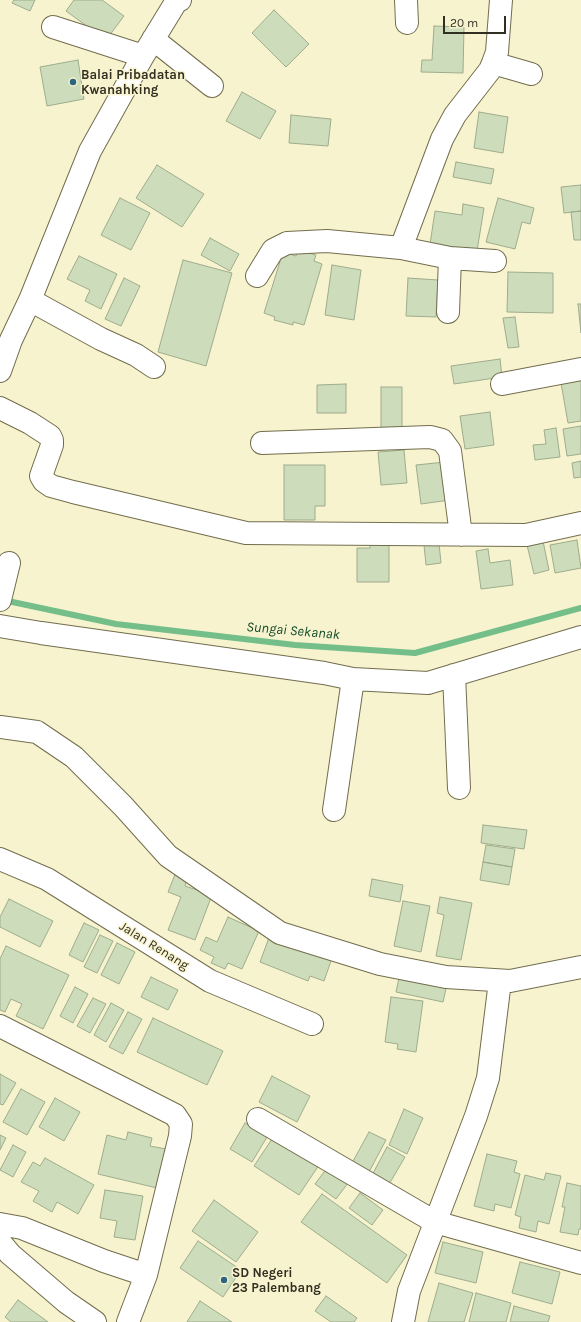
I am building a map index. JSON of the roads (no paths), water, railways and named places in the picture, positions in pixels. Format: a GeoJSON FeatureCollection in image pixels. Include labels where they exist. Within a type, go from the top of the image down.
{"type":"FeatureCollection","features":[{"type":"Feature","properties":{"kind":"street"},"geometry":{"type":"LineString","coordinates":[[0,371],[5,337],[30,300],[90,151],[148,48],[176,2],[180,0]]}},
{"type":"Feature","properties":{"kind":"street"},"geometry":{"type":"LineString","coordinates":[[406,0],[407,23]]}},
{"type":"Feature","properties":{"kind":"street"},"geometry":{"type":"LineString","coordinates":[[401,248],[442,139],[455,115],[490,70],[493,63],[497,52],[501,0]]}},
{"type":"Feature","properties":{"kind":"street"},"geometry":{"type":"LineString","coordinates":[[53,27],[148,48],[212,86]]}},
{"type":"Feature","properties":{"kind":"street"},"geometry":{"type":"LineString","coordinates":[[493,63],[531,74]]}},
{"type":"Feature","properties":{"kind":"street"},"geometry":{"type":"LineString","coordinates":[[256,276],[273,250],[287,243],[327,241],[401,248],[450,258],[495,261]]}},
{"type":"Feature","properties":{"kind":"street"},"geometry":{"type":"LineString","coordinates":[[448,312],[450,258]]}},
{"type":"Feature","properties":{"kind":"street"},"geometry":{"type":"LineString","coordinates":[[30,300],[102,339],[136,355],[154,367]]}},
{"type":"Feature","properties":{"kind":"street"},"geometry":{"type":"LineString","coordinates":[[502,384],[581,369]]}},
{"type":"Feature","properties":{"kind":"street"},"geometry":{"type":"LineString","coordinates":[[0,408],[30,423],[50,436],[52,445],[41,476],[44,481],[51,486],[246,533],[526,535],[581,523]]}},
{"type":"Feature","properties":{"kind":"street"},"geometry":{"type":"LineString","coordinates":[[262,443],[430,437],[442,440],[450,451],[461,535]]}},
{"type":"Feature","properties":{"kind":"street"},"geometry":{"type":"LineString","coordinates":[[0,600],[7,570]]}},
{"type":"Feature","properties":{"kind":"street"},"geometry":{"type":"LineString","coordinates":[[0,626],[324,673],[353,679],[428,683],[581,637]]}},
{"type":"Feature","properties":{"kind":"street"},"geometry":{"type":"LineString","coordinates":[[454,675],[459,788]]}},
{"type":"Feature","properties":{"kind":"street"},"geometry":{"type":"LineString","coordinates":[[334,810],[353,679]]}},
{"type":"Feature","properties":{"kind":"street"},"geometry":{"type":"LineString","coordinates":[[0,727],[37,732],[74,757],[123,806],[168,856],[280,933],[380,964],[446,977],[510,982],[581,967]]}},
{"type":"Feature","properties":{"kind":"street","name":"Jalan Renang"},"geometry":{"type":"LineString","coordinates":[[0,859],[46,879],[210,981],[312,1024]]}},
{"type":"Feature","properties":{"kind":"street"},"geometry":{"type":"LineString","coordinates":[[403,1322],[409,1291],[476,1116],[488,1078],[500,981]]}},
{"type":"Feature","properties":{"kind":"street"},"geometry":{"type":"LineString","coordinates":[[0,1026],[175,1115],[179,1119],[181,1124],[180,1136],[146,1275],[128,1322]]}},
{"type":"Feature","properties":{"kind":"street"},"geometry":{"type":"LineString","coordinates":[[258,1119],[435,1222],[581,1263]]}},
{"type":"Feature","properties":{"kind":"street"},"geometry":{"type":"LineString","coordinates":[[0,1224],[22,1228],[104,1261],[146,1275]]}},
{"type":"Feature","properties":{"kind":"street"},"geometry":{"type":"LineString","coordinates":[[0,1242],[10,1254],[66,1302],[95,1322]]}},
{"type":"Feature","properties":{"kind":"waterway","name":"Sungai Sekanak"},"geometry":{"type":"LineString","coordinates":[[3,600],[116,624],[295,645],[415,653],[581,608]]}},
{"type":"Feature","properties":{"kind":"place","name":"Balai Pribadatan Kwanahking"},"geometry":{"type":"Point","coordinates":[73,82]}},
{"type":"Feature","properties":{"kind":"place","name":"SD Negeri 23 Palembang"},"geometry":{"type":"Point","coordinates":[224,1280]}}]}
